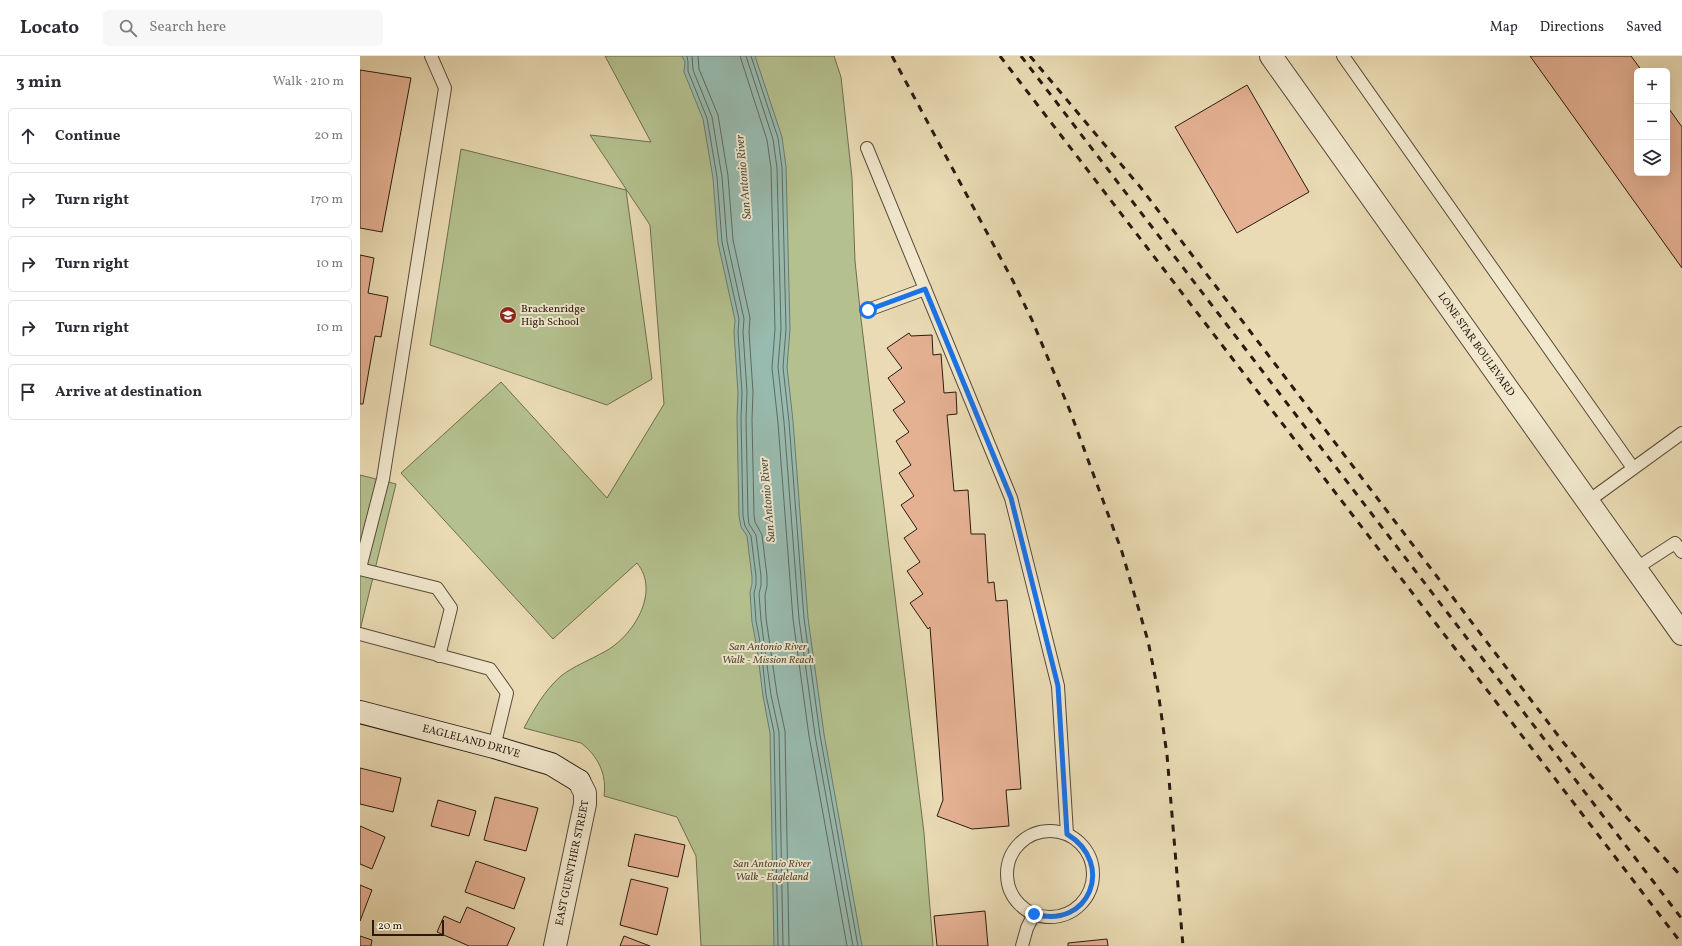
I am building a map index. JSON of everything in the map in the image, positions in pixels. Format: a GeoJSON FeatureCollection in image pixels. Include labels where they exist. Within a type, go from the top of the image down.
{"type":"FeatureCollection","features":[{"type":"Feature","properties":{"kind":"street","name":"LONE STAR BOULEVARD"},"geometry":{"type":"LineString","coordinates":[[1271,56],[1682,634]]}},
{"type":"Feature","properties":{"kind":"street","name":"EAGLELAND DRIVE"},"geometry":{"type":"LineString","coordinates":[[360,712],[494,747],[551,764],[579,781]]}},
{"type":"Feature","properties":{"kind":"street","name":"EAST GUENTHER STREET"},"geometry":{"type":"LineString","coordinates":[[555,946],[585,804],[585,793],[579,781]]}},
{"type":"Feature","properties":{"kind":"lane"},"geometry":{"type":"LineString","coordinates":[[431,56],[445,88],[383,479],[360,568],[437,588],[451,608],[439,656]]}},
{"type":"Feature","properties":{"kind":"lane"},"geometry":{"type":"LineString","coordinates":[[1343,56],[1633,468]]}},
{"type":"Feature","properties":{"kind":"lane"},"geometry":{"type":"LineString","coordinates":[[867,148],[1011,498],[1058,686],[1067,834]]}},
{"type":"Feature","properties":{"kind":"lane"},"geometry":{"type":"LineString","coordinates":[[868,310],[925,289]]}},
{"type":"Feature","properties":{"kind":"lane"},"geometry":{"type":"LineString","coordinates":[[1587,502],[1682,433]]}},
{"type":"Feature","properties":{"kind":"lane"},"geometry":{"type":"LineString","coordinates":[[1635,569],[1675,543],[1682,552]]}},
{"type":"Feature","properties":{"kind":"lane"},"geometry":{"type":"LineString","coordinates":[[360,634],[490,669],[507,693],[494,747]]}},
{"type":"Feature","properties":{"kind":"lane"},"geometry":{"type":"LineString","coordinates":[[1057,831],[1067,834],[1077,840],[1090,858],[1093,869],[1093,880],[1090,890],[1084,900],[1067,914],[1056,917],[1044,917],[1034,914],[1024,909],[1016,902],[1007,882],[1006,872],[1012,851],[1026,837],[1036,832],[1057,831]]}},
{"type":"Feature","properties":{"kind":"lane"},"geometry":{"type":"LineString","coordinates":[[1022,946],[1026,928],[1034,914]]}},
{"type":"Feature","properties":{"kind":"green space","name":"San Antonio River Walk - Mission Reach"},"geometry":{"type":"Polygon","coordinates":[[[605,56],[834,56],[841,77],[852,178],[855,261],[861,319],[924,833],[933,946],[701,946],[696,856],[677,817],[604,796],[605,788],[603,773],[597,760],[587,748],[581,743],[524,728],[540,700],[561,676],[615,645],[634,625],[645,600],[646,587],[644,575],[637,563],[553,639],[401,473],[501,382],[607,498],[664,404],[650,225],[590,135],[651,142],[605,56]]]}},
{"type":"Feature","properties":{"kind":"green space"},"geometry":{"type":"Polygon","coordinates":[[[461,149],[626,190],[652,379],[607,405],[430,345],[461,149]]]}},
{"type":"Feature","properties":{"kind":"green space"},"geometry":{"type":"Polygon","coordinates":[[[360,475],[396,484],[360,630],[360,475]]]}},
{"type":"Feature","properties":{"kind":"water","name":"San Antonio River"},"geometry":{"type":"Polygon","coordinates":[[[682,56],[755,56],[782,137],[786,167],[790,329],[787,367],[793,421],[808,618],[824,734],[862,946],[774,946],[770,733],[752,622],[750,592],[752,577],[747,536],[741,527],[739,516],[737,418],[738,393],[734,332],[735,320],[718,243],[713,178],[703,119],[684,72],[685,62],[682,56]]]}},
{"type":"Feature","properties":{"kind":"building"},"geometry":{"type":"Polygon","coordinates":[[[1530,56],[1631,56],[1640,68],[1634,68],[1634,176],[1670,176],[1670,110],[1682,127],[1682,268],[1530,56]]]}},
{"type":"Feature","properties":{"kind":"building"},"geometry":{"type":"Polygon","coordinates":[[[360,70],[411,78],[382,232],[360,228],[360,70]]]}},
{"type":"Feature","properties":{"kind":"building"},"geometry":{"type":"Polygon","coordinates":[[[1247,85],[1309,192],[1237,233],[1175,127],[1247,85]]]}},
{"type":"Feature","properties":{"kind":"building"},"geometry":{"type":"Polygon","coordinates":[[[360,255],[374,258],[368,293],[388,297],[381,337],[375,336],[363,404],[360,404],[360,255]]]}},
{"type":"Feature","properties":{"kind":"building"},"geometry":{"type":"Polygon","coordinates":[[[909,333],[911,336],[932,335],[933,355],[941,354],[944,393],[956,392],[957,414],[947,415],[954,491],[968,490],[971,534],[985,534],[988,583],[994,582],[996,601],[1007,600],[1021,789],[1006,790],[1009,826],[972,829],[937,816],[943,800],[930,627],[928,629],[910,603],[923,594],[907,571],[920,562],[904,538],[917,529],[901,505],[914,496],[899,473],[911,465],[896,441],[909,432],[893,410],[905,402],[888,378],[902,368],[887,348],[909,333]]]}},
{"type":"Feature","properties":{"kind":"building"},"geometry":{"type":"Polygon","coordinates":[[[360,768],[401,778],[393,812],[360,804],[360,768]]]}},
{"type":"Feature","properties":{"kind":"building"},"geometry":{"type":"Polygon","coordinates":[[[495,797],[538,808],[526,851],[484,840],[495,797]]]}},
{"type":"Feature","properties":{"kind":"building"},"geometry":{"type":"Polygon","coordinates":[[[438,800],[476,811],[469,836],[431,826],[438,800]]]}},
{"type":"Feature","properties":{"kind":"building"},"geometry":{"type":"Polygon","coordinates":[[[360,826],[385,837],[372,869],[360,864],[360,826]]]}},
{"type":"Feature","properties":{"kind":"building"},"geometry":{"type":"Polygon","coordinates":[[[635,834],[685,845],[678,877],[628,866],[635,834]]]}},
{"type":"Feature","properties":{"kind":"building"},"geometry":{"type":"Polygon","coordinates":[[[476,861],[525,878],[514,909],[465,892],[476,861]]]}},
{"type":"Feature","properties":{"kind":"building"},"geometry":{"type":"Polygon","coordinates":[[[631,879],[668,888],[657,935],[620,925],[631,879]]]}},
{"type":"Feature","properties":{"kind":"building"},"geometry":{"type":"Polygon","coordinates":[[[360,885],[372,890],[360,921],[360,885]]]}},
{"type":"Feature","properties":{"kind":"building"},"geometry":{"type":"Polygon","coordinates":[[[467,907],[515,928],[507,946],[469,946],[437,932],[444,916],[460,923],[467,907]]]}},
{"type":"Feature","properties":{"kind":"building"},"geometry":{"type":"Polygon","coordinates":[[[985,911],[988,946],[937,946],[934,916],[985,911]]]}},
{"type":"Feature","properties":{"kind":"building"},"geometry":{"type":"Polygon","coordinates":[[[360,936],[372,940],[371,946],[360,946],[360,936]]]}},
{"type":"Feature","properties":{"kind":"building"},"geometry":{"type":"Polygon","coordinates":[[[624,936],[650,946],[620,946],[624,936]]]}},
{"type":"Feature","properties":{"kind":"building"},"geometry":{"type":"Polygon","coordinates":[[[1107,939],[1108,946],[1068,946],[1068,943],[1107,939]]]}},
{"type":"Feature","properties":{"kind":"railway"},"geometry":{"type":"LineString","coordinates":[[892,56],[1013,281],[1032,320],[1070,411],[1122,552],[1148,641],[1158,691],[1167,755],[1183,946]]}},
{"type":"Feature","properties":{"kind":"railway"},"geometry":{"type":"LineString","coordinates":[[1000,56],[1682,944]]}},
{"type":"Feature","properties":{"kind":"railway"},"geometry":{"type":"LineString","coordinates":[[1021,56],[1682,919]]}},
{"type":"Feature","properties":{"kind":"railway"},"geometry":{"type":"LineString","coordinates":[[1030,56],[1141,188],[1563,742],[1627,818],[1682,877]]}},
{"type":"Feature","properties":{"kind":"place","name":"Brackenridge High School"},"geometry":{"type":"Point","coordinates":[508,315]}},
{"type":"Feature","properties":{"kind":"route"},"geometry":{"type":"LineString","coordinates":[[868,310],[925,289],[1011,498],[1058,686],[1067,834],[1077,840],[1084,848],[1090,858],[1093,869],[1093,880],[1090,890],[1084,900],[1076,908],[1067,914],[1056,917],[1044,917],[1034,914]]}},
{"type":"Feature","properties":{"kind":"park label","name":"San Antonio River Walk - Eagleland"},"geometry":{"type":"Point","coordinates":[772,870]}}]}
